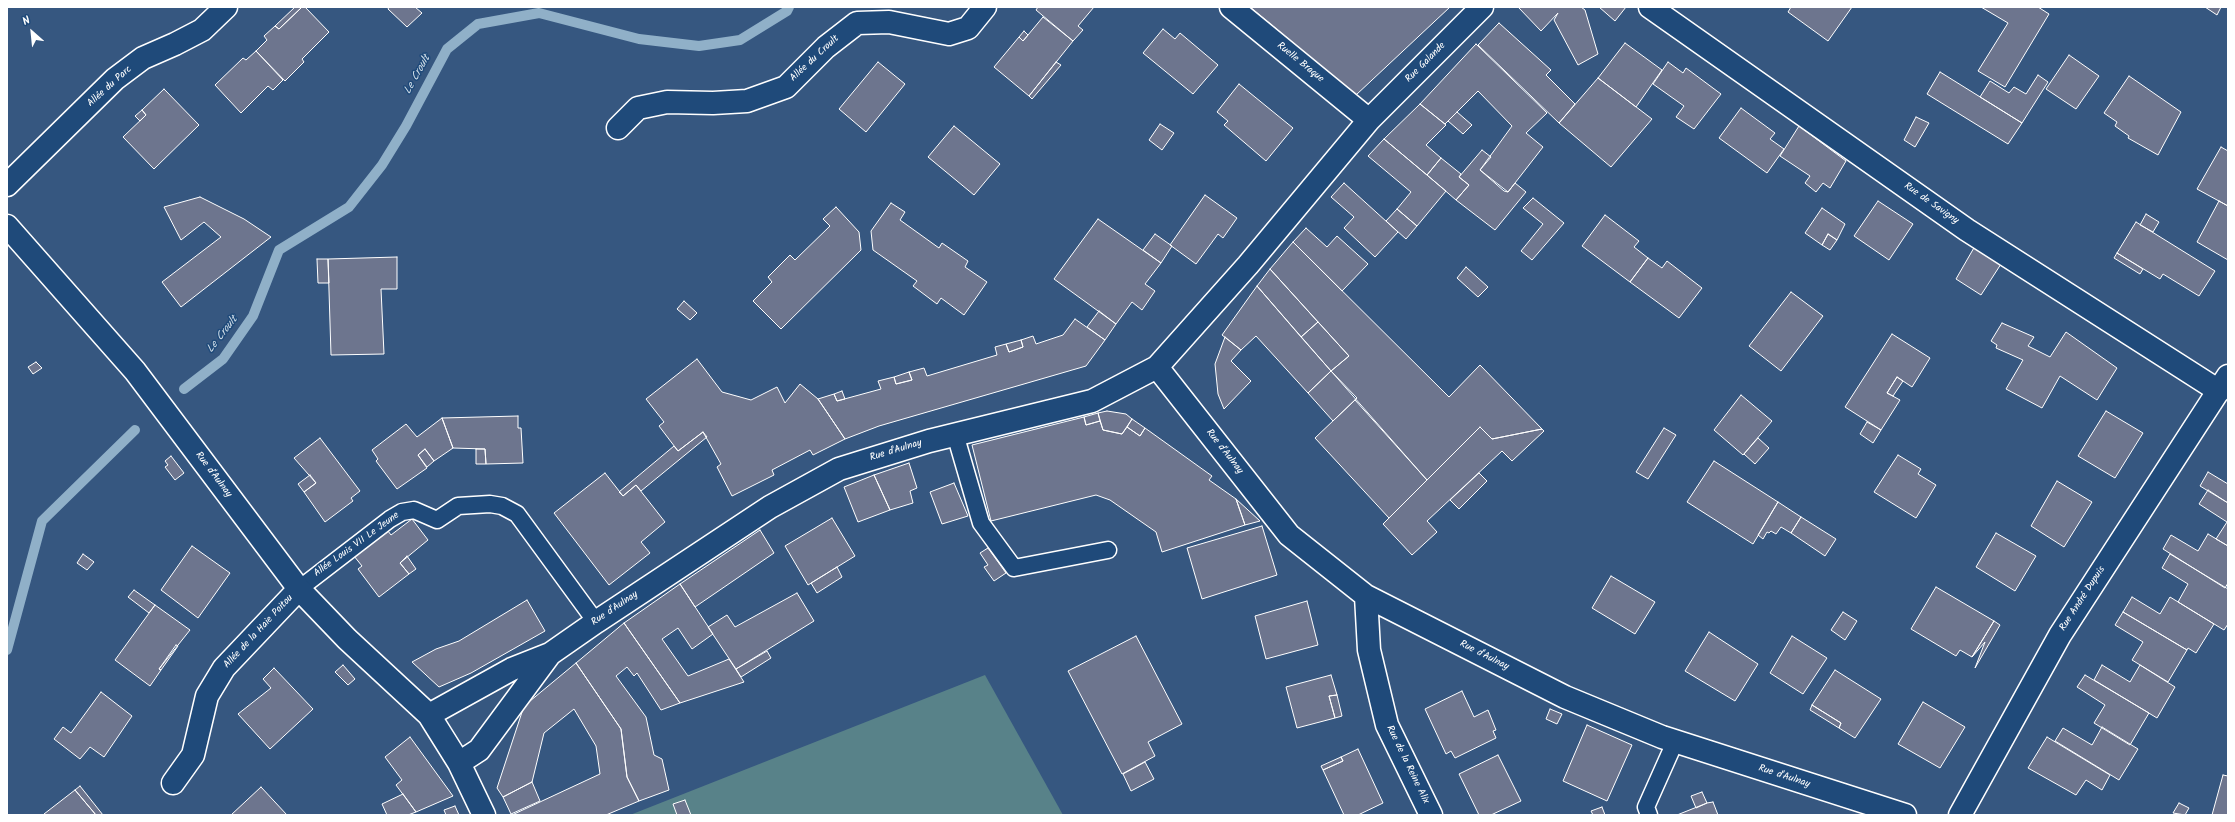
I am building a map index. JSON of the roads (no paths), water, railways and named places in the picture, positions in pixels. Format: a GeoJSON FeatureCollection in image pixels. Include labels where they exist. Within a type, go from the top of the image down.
{"type":"FeatureCollection","features":[{"type":"Feature","properties":{"kind":"street","name":"Allée du Parc"},"geometry":{"type":"LineString","coordinates":[[7,185],[115,79],[143,58],[202,30],[226,7]]}},
{"type":"Feature","properties":{"kind":"street","name":"Allée du Croult"},"geometry":{"type":"LineString","coordinates":[[618,128],[638,108],[667,102],[713,103],[747,101],[786,87],[826,47],[857,23],[889,22],[949,34],[968,28],[985,7]]}},
{"type":"Feature","properties":{"kind":"street","name":"Ruelle Braque"},"geometry":{"type":"LineString","coordinates":[[1231,7],[1369,120]]}},
{"type":"Feature","properties":{"kind":"street","name":"Rue Galande"},"geometry":{"type":"LineString","coordinates":[[1157,367],[1248,266],[1369,120],[1482,7]]}},
{"type":"Feature","properties":{"kind":"street","name":"Rue de Savigny"},"geometry":{"type":"LineString","coordinates":[[1650,7],[1967,230],[2224,383]]}},
{"type":"Feature","properties":{"kind":"street","name":"Rue d'Aulnay"},"geometry":{"type":"LineString","coordinates":[[7,226],[135,372],[299,589],[347,639],[429,715],[459,763],[484,815]]}},
{"type":"Feature","properties":{"kind":"street","name":"Rue d'Aulnay"},"geometry":{"type":"LineString","coordinates":[[429,715],[512,669],[550,654],[770,507],[839,469],[955,434],[1092,401],[1157,367],[1289,535],[1366,596],[1565,696],[1675,742],[1905,815]]}},
{"type":"Feature","properties":{"kind":"street","name":"Rue André Dupuis"},"geometry":{"type":"LineString","coordinates":[[1960,815],[2060,635],[2224,383]]}},
{"type":"Feature","properties":{"kind":"street","name":"Allée de la Haie Poitou"},"geometry":{"type":"LineString","coordinates":[[173,783],[193,756],[207,696],[224,668],[299,589]]}},
{"type":"Feature","properties":{"kind":"street","name":"Rue de la Reine Alix"},"geometry":{"type":"LineString","coordinates":[[1366,596],[1368,650],[1387,725],[1431,815]]}},
{"type":"Feature","properties":{"kind":"street","name":"Rue d'Aulnay"},"geometry":{"type":"LineString","coordinates":[[459,763],[479,750],[550,654]]}},
{"type":"Feature","properties":{"kind":"lane"},"geometry":{"type":"LineString","coordinates":[[955,434],[981,523],[1014,568],[1108,550]]}},
{"type":"Feature","properties":{"kind":"lane","name":"Allée Louis VII Le Jeune"},"geometry":{"type":"LineString","coordinates":[[299,589],[390,519],[402,512],[414,510],[437,520],[458,506],[490,504],[502,506],[517,514],[596,622]]}},
{"type":"Feature","properties":{"kind":"lane"},"geometry":{"type":"LineString","coordinates":[[1649,815],[1646,807],[1675,742]]}},
{"type":"Feature","properties":{"kind":"waterway","name":"Le Croult"},"geometry":{"type":"LineString","coordinates":[[184,389],[223,359],[253,316],[279,250],[349,207],[382,165],[406,126],[447,49],[478,24],[539,13],[639,39],[699,46],[740,40],[787,11],[789,7]]}},
{"type":"Feature","properties":{"kind":"waterway","name":"Le Croult"},"geometry":{"type":"LineString","coordinates":[[7,650],[42,521],[135,430]]}}]}
